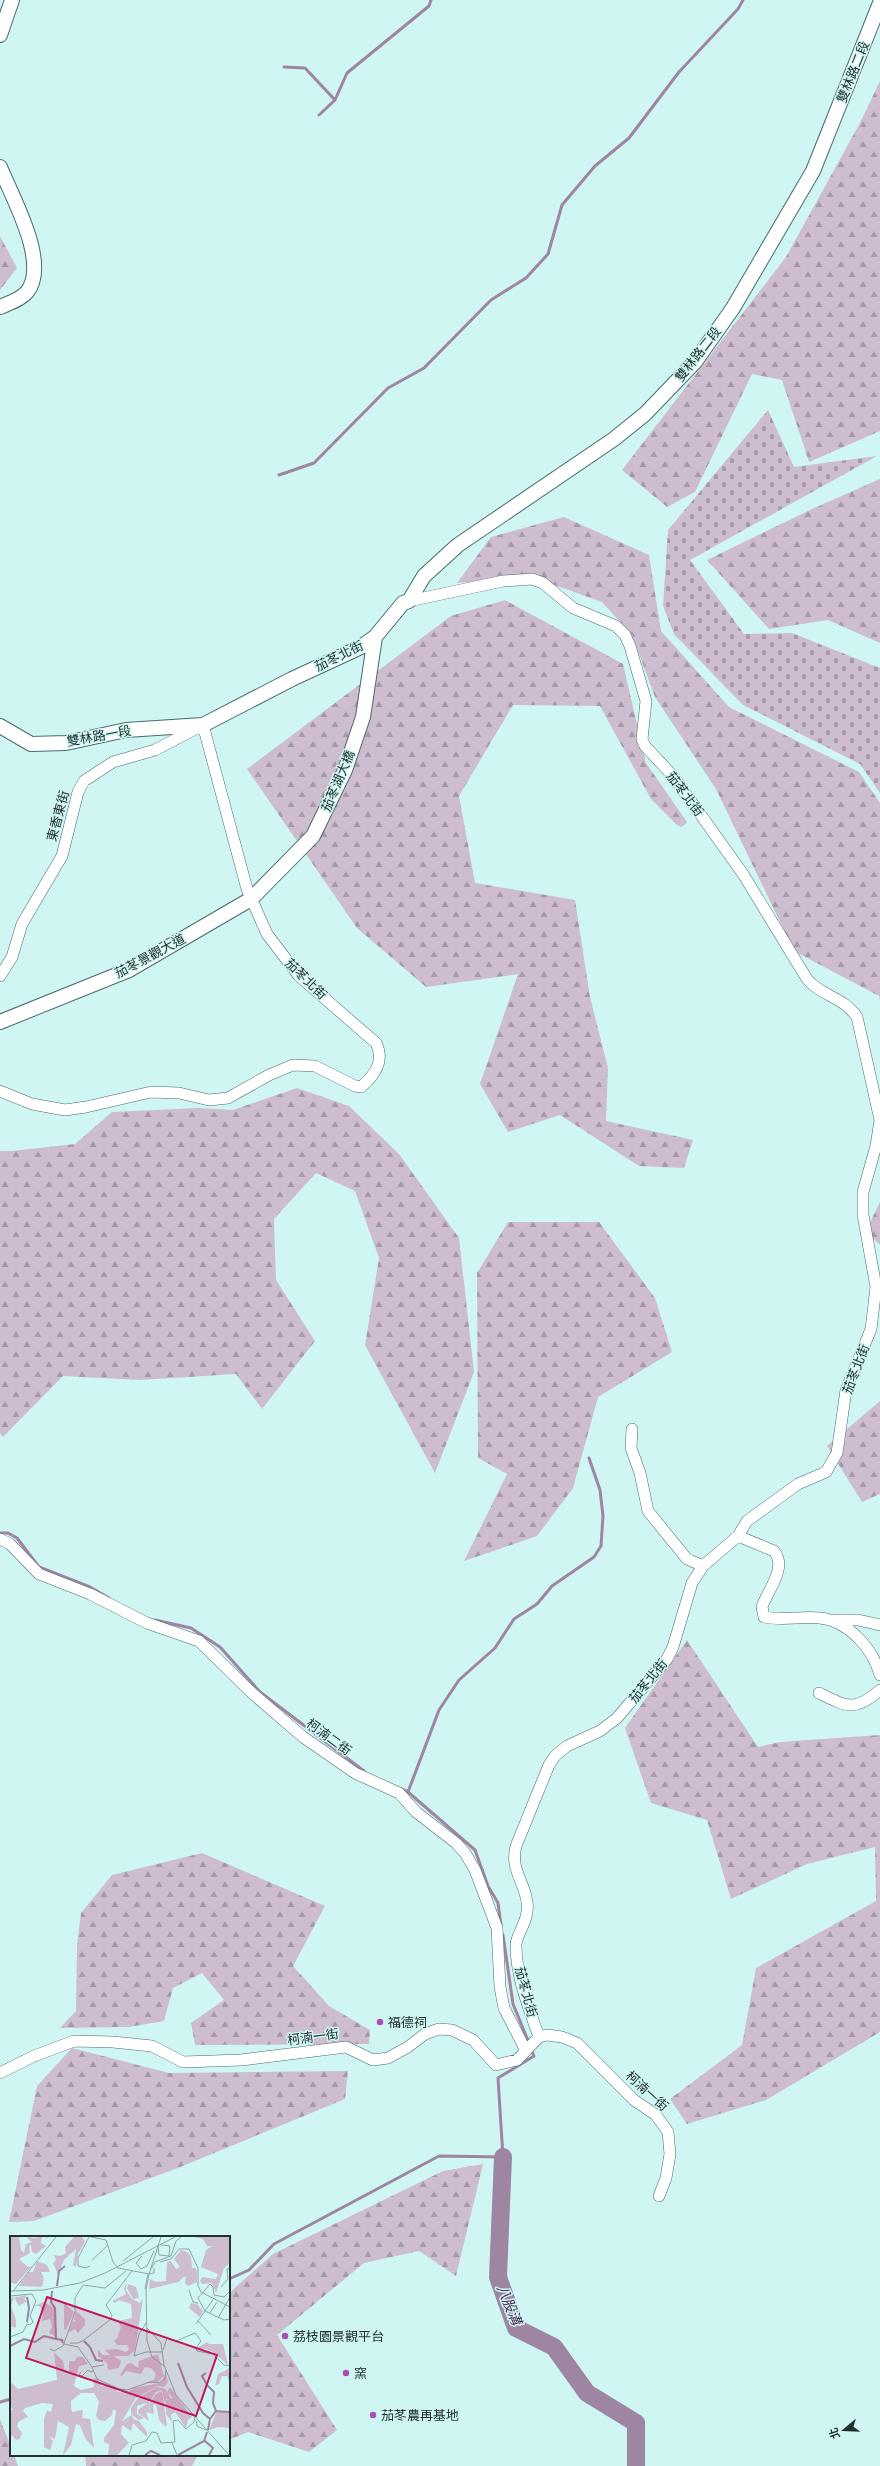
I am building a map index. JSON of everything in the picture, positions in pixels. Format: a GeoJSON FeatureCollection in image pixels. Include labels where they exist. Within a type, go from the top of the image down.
{"type":"FeatureCollection","features":[{"type":"Feature","properties":{"kind":"street"},"geometry":{"type":"LineString","coordinates":[[0,35],[12,0]]}},
{"type":"Feature","properties":{"kind":"street","name":"雙林路二段"},"geometry":{"type":"LineString","coordinates":[[409,601],[424,576],[458,545],[614,439],[646,414],[695,362],[733,308],[813,171],[876,23],[880,3]]}},
{"type":"Feature","properties":{"kind":"street"},"geometry":{"type":"LineString","coordinates":[[0,167],[22,215],[33,259],[34,277],[27,292],[16,300],[0,307]]}},
{"type":"Feature","properties":{"kind":"street","name":"茄苳北街"},"geometry":{"type":"LineString","coordinates":[[0,1091],[32,1104],[65,1110],[86,1107],[151,1092],[179,1093],[209,1100],[228,1098],[269,1075],[293,1065],[315,1066],[355,1086],[362,1086],[373,1076],[380,1062],[379,1049],[376,1043],[295,971],[267,934],[251,899],[203,725],[292,679],[361,647],[375,637],[404,603],[503,581],[532,578],[543,583],[573,608],[616,626],[625,635],[630,646],[646,701],[642,739],[645,746],[673,776],[743,874],[814,988],[841,1000],[857,1017],[880,1120],[876,1146],[865,1179],[863,1192],[863,1215],[876,1287],[871,1329],[846,1390],[837,1453],[826,1472],[798,1484],[747,1521],[738,1536],[703,1566],[692,1583],[673,1647],[667,1659],[617,1718],[600,1731],[567,1746],[555,1756],[549,1765],[516,1846],[513,1858],[527,1902],[525,1925],[516,1943],[518,1970],[539,2037]]}},
{"type":"Feature","properties":{"kind":"street","name":"茄苳湖大橋"},"geometry":{"type":"LineString","coordinates":[[251,899],[313,836],[345,770],[363,717],[375,637]]}},
{"type":"Feature","properties":{"kind":"street","name":"雙林路一段"},"geometry":{"type":"LineString","coordinates":[[0,726],[31,744],[66,743],[126,730],[203,725]]}},
{"type":"Feature","properties":{"kind":"street","name":"東香東街"},"geometry":{"type":"LineString","coordinates":[[0,976],[12,957],[22,924],[62,856],[78,792],[84,781],[113,762],[155,750],[203,725]]}},
{"type":"Feature","properties":{"kind":"street","name":"茄苳景觀大道"},"geometry":{"type":"LineString","coordinates":[[0,1022],[129,970],[251,899]]}},
{"type":"Feature","properties":{"kind":"street"},"geometry":{"type":"LineString","coordinates":[[632,1430],[631,1448],[640,1473],[648,1511],[687,1559],[703,1566]]}},
{"type":"Feature","properties":{"kind":"street"},"geometry":{"type":"LineString","coordinates":[[738,1536],[774,1551],[777,1555],[779,1566],[772,1588],[762,1607],[764,1617],[858,1620],[880,1625]]}},
{"type":"Feature","properties":{"kind":"street","name":"柯湳二街"},"geometry":{"type":"LineString","coordinates":[[0,1540],[10,1544],[39,1574],[90,1594],[147,1623],[199,1641],[252,1693],[303,1737],[355,1773],[399,1793],[416,1812],[456,1843],[466,1853],[475,1870],[497,1928],[500,1987],[504,2008],[525,2049]]}},
{"type":"Feature","properties":{"kind":"street"},"geometry":{"type":"LineString","coordinates":[[832,1620],[859,1638],[872,1655],[880,1675]]}},
{"type":"Feature","properties":{"kind":"street"},"geometry":{"type":"LineString","coordinates":[[819,1693],[842,1704],[854,1706],[868,1701],[880,1690]]}},
{"type":"Feature","properties":{"kind":"street","name":"柯湳一街"},"geometry":{"type":"LineString","coordinates":[[0,2073],[34,2056],[74,2041],[113,2042],[152,2046],[182,2062],[241,2060],[346,2046],[373,2060],[388,2058],[408,2048],[425,2034],[439,2029],[452,2030],[473,2040],[496,2065],[517,2060],[525,2049],[539,2037],[547,2035],[562,2037],[577,2043],[634,2100],[656,2115],[668,2132],[670,2154],[666,2178],[659,2196]]}},
{"type":"Feature","properties":{"kind":"green space"},"geometry":{"type":"Polygon","coordinates":[[[880,81],[880,431],[809,462],[782,380],[752,374],[695,492],[667,507],[622,470],[786,257],[861,121],[880,81]]]}},
{"type":"Feature","properties":{"kind":"green space"},"geometry":{"type":"Polygon","coordinates":[[[0,236],[17,268],[0,290],[0,236]]]}},
{"type":"Feature","properties":{"kind":"green space"},"geometry":{"type":"Polygon","coordinates":[[[768,410],[794,467],[877,456],[690,560],[744,634],[792,633],[880,668],[880,793],[860,764],[743,705],[674,634],[663,606],[668,530],[768,410]]]}},
{"type":"Feature","properties":{"kind":"green space"},"geometry":{"type":"Polygon","coordinates":[[[880,479],[880,643],[828,620],[769,629],[707,560],[812,509],[880,479]]]}},
{"type":"Feature","properties":{"kind":"green space"},"geometry":{"type":"Polygon","coordinates":[[[564,517],[649,555],[661,631],[729,707],[859,772],[880,803],[880,1001],[879,996],[794,951],[716,789],[655,697],[632,635],[602,602],[529,576],[457,583],[491,537],[564,517]]]}},
{"type":"Feature","properties":{"kind":"green space"},"geometry":{"type":"Polygon","coordinates":[[[505,600],[623,664],[646,763],[687,822],[682,827],[677,825],[651,799],[600,706],[513,705],[459,796],[475,883],[575,900],[590,997],[608,1068],[606,1121],[693,1140],[684,1168],[639,1166],[560,1115],[508,1132],[480,1084],[518,974],[426,987],[357,928],[247,769],[451,616],[505,600]]]}},
{"type":"Feature","properties":{"kind":"green space"},"geometry":{"type":"Polygon","coordinates":[[[297,1088],[349,1106],[399,1154],[459,1238],[474,1372],[435,1473],[365,1345],[379,1258],[355,1191],[316,1173],[274,1219],[276,1280],[315,1341],[262,1409],[236,1374],[140,1380],[63,1376],[3,1437],[0,1433],[0,1151],[75,1144],[112,1112],[198,1108],[233,1110],[297,1088]]]}},
{"type":"Feature","properties":{"kind":"green space"},"geometry":{"type":"Polygon","coordinates":[[[880,1202],[880,1245],[866,1231],[880,1202]]]}},
{"type":"Feature","properties":{"kind":"green space"},"geometry":{"type":"Polygon","coordinates":[[[508,1222],[599,1222],[655,1298],[672,1352],[598,1397],[573,1488],[537,1536],[464,1561],[507,1474],[478,1458],[477,1273],[508,1222]]]}},
{"type":"Feature","properties":{"kind":"green space"},"geometry":{"type":"Polygon","coordinates":[[[880,1401],[880,1494],[862,1502],[827,1446],[880,1401]]]}},
{"type":"Feature","properties":{"kind":"green space"},"geometry":{"type":"Polygon","coordinates":[[[687,1640],[758,1747],[780,1742],[880,1735],[880,2032],[766,2100],[687,2124],[670,2099],[742,2045],[756,1968],[876,1901],[875,1847],[807,1864],[731,1899],[707,1820],[651,1803],[625,1728],[687,1640]]]}},
{"type":"Feature","properties":{"kind":"green space"},"geometry":{"type":"Polygon","coordinates":[[[202,1853],[325,1906],[293,1966],[329,2006],[370,2030],[369,2044],[195,2045],[191,2023],[224,2000],[202,1973],[173,1988],[164,2021],[129,2027],[60,2028],[76,2011],[77,1945],[81,1913],[112,1875],[202,1853]]]}},
{"type":"Feature","properties":{"kind":"green space"},"geometry":{"type":"Polygon","coordinates":[[[72,2048],[169,2073],[348,2071],[345,2099],[178,2168],[34,2221],[9,2222],[37,2086],[72,2048]]]}},
{"type":"Feature","properties":{"kind":"green space"},"geometry":{"type":"Polygon","coordinates":[[[483,2164],[456,2276],[419,2251],[364,2263],[277,2335],[337,2430],[309,2452],[248,2432],[230,2440],[230,2292],[273,2254],[443,2171],[483,2164]]]}},
{"type":"Feature","properties":{"kind":"green space"},"geometry":{"type":"Polygon","coordinates":[[[0,2419],[10,2444],[10,2456],[14,2456],[18,2466],[0,2466],[0,2419]]]}},
{"type":"Feature","properties":{"kind":"green space"},"geometry":{"type":"Polygon","coordinates":[[[85,2456],[197,2456],[192,2466],[86,2466],[85,2456]]]}},
{"type":"Feature","properties":{"kind":"waterway"},"geometry":{"type":"LineString","coordinates":[[284,67],[305,68],[335,100],[347,73],[429,6],[431,0]]}},
{"type":"Feature","properties":{"kind":"waterway"},"geometry":{"type":"LineString","coordinates":[[279,475],[314,463],[388,388],[424,368],[491,300],[526,278],[548,254],[562,205],[595,166],[629,138],[679,72],[738,9],[743,0]]}},
{"type":"Feature","properties":{"kind":"waterway"},"geometry":{"type":"LineString","coordinates":[[319,115],[335,100]]}},
{"type":"Feature","properties":{"kind":"waterway"},"geometry":{"type":"LineString","coordinates":[[408,1792],[439,1710],[459,1680],[495,1648],[514,1619],[537,1604],[552,1586],[594,1557],[601,1546],[603,1516],[600,1490],[589,1458]]}},
{"type":"Feature","properties":{"kind":"waterway"},"geometry":{"type":"LineString","coordinates":[[0,1533],[8,1533],[17,1538],[39,1567],[90,1587],[109,1598]]}},
{"type":"Feature","properties":{"kind":"waterway"},"geometry":{"type":"LineString","coordinates":[[155,1620],[191,1628],[220,1647],[260,1692],[364,1771]]}},
{"type":"Feature","properties":{"kind":"waterway"},"geometry":{"type":"LineString","coordinates":[[401,1789],[408,1792],[475,1850],[488,1886],[498,1903],[501,1925]]}},
{"type":"Feature","properties":{"kind":"waterway"},"geometry":{"type":"LineString","coordinates":[[503,1935],[513,2004],[529,2043]]}},
{"type":"Feature","properties":{"kind":"waterway"},"geometry":{"type":"LineString","coordinates":[[230,2279],[249,2270],[274,2244],[439,2156],[503,2157],[498,2078],[534,2056],[531,2049]]}},
{"type":"Feature","properties":{"kind":"waterway","name":"八股溝"},"geometry":{"type":"LineString","coordinates":[[503,2157],[498,2277],[516,2328],[554,2347],[587,2393],[636,2423],[636,2466]]}},
{"type":"Feature","properties":{"kind":"waterway"},"geometry":{"type":"LineString","coordinates":[[0,2402],[10,2399]]}},
{"type":"Feature","properties":{"kind":"place","name":"福德祠"},"geometry":{"type":"Point","coordinates":[380,2022]}},
{"type":"Feature","properties":{"kind":"place","name":"荔枝園景觀平台"},"geometry":{"type":"Point","coordinates":[285,2336]}},
{"type":"Feature","properties":{"kind":"place","name":"窯"},"geometry":{"type":"Point","coordinates":[346,2373]}},
{"type":"Feature","properties":{"kind":"place","name":"茄苳農再基地"},"geometry":{"type":"Point","coordinates":[373,2415]}}]}
